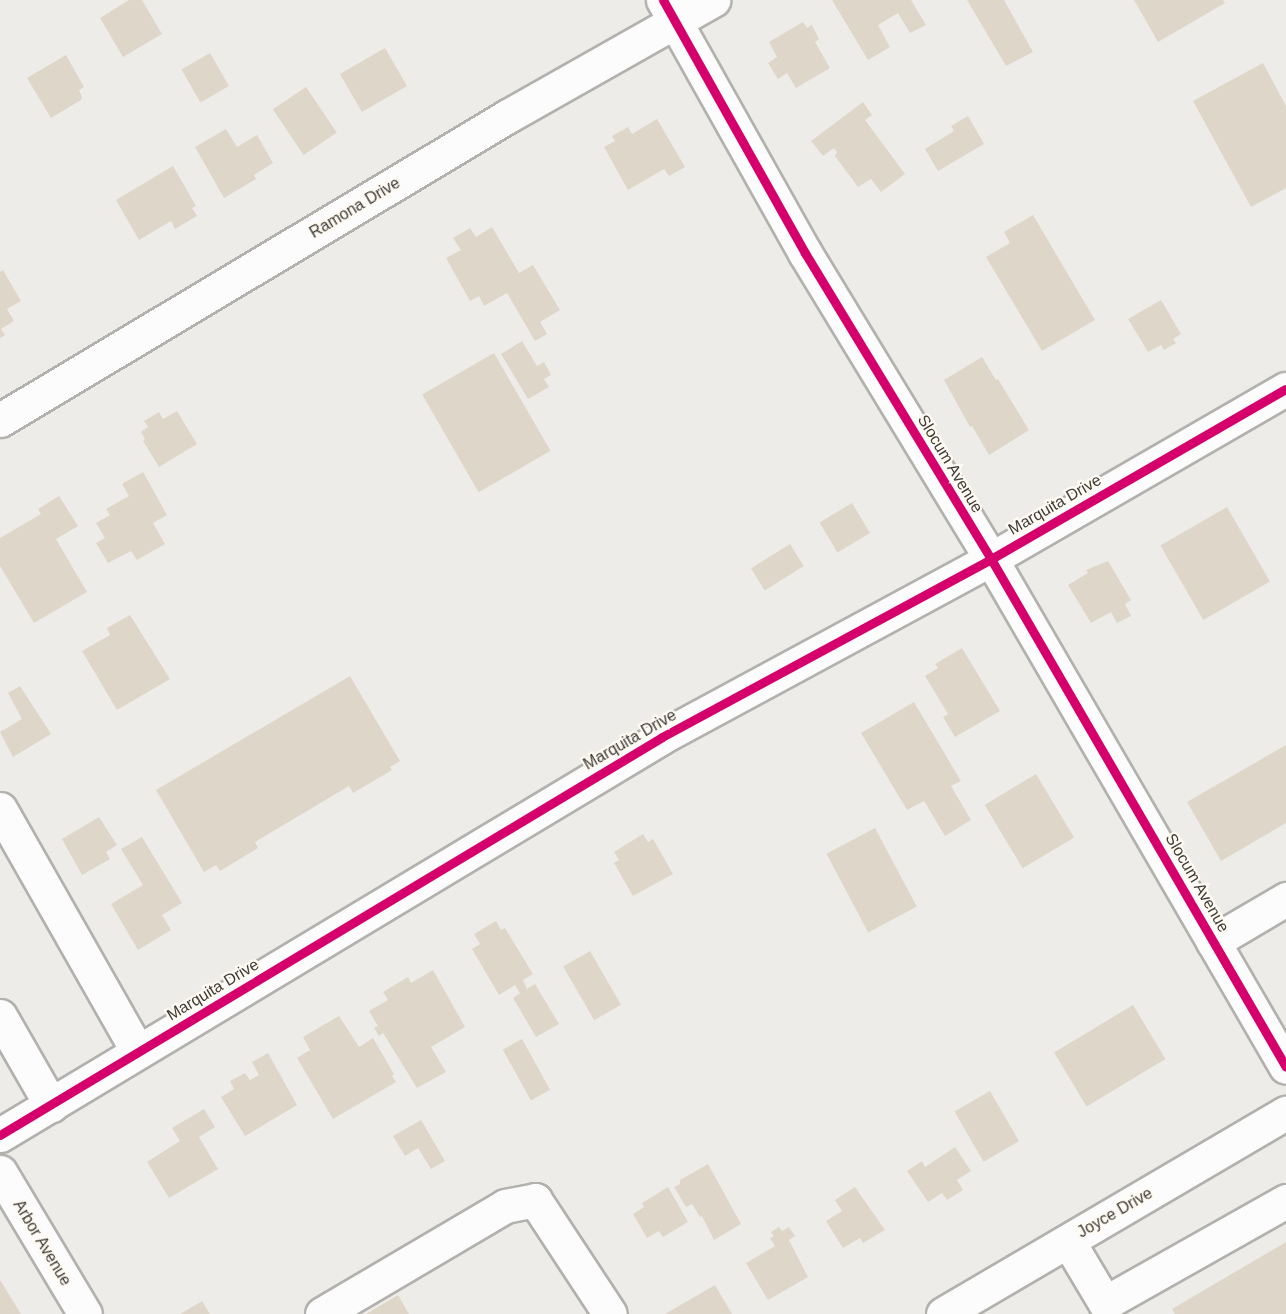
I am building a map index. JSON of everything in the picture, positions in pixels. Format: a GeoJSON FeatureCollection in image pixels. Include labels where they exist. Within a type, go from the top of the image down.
{"type":"FeatureCollection","features":[{"type":"Feature","properties":{"kind":"street","name":"Ramona Drive"},"geometry":{"type":"LineString","coordinates":[[0,420],[498,122],[669,11],[713,0]]}},
{"type":"Feature","properties":{"kind":"street","name":"Slocum Avenue"},"geometry":{"type":"LineString","coordinates":[[669,11],[805,253],[991,559],[1286,1067]]}},
{"type":"Feature","properties":{"kind":"street","name":"Marquita Drive"},"geometry":{"type":"LineString","coordinates":[[0,1135],[662,737],[991,559],[1286,389]]}},
{"type":"Feature","properties":{"kind":"street"},"geometry":{"type":"LineString","coordinates":[[0,808],[138,1052]]}},
{"type":"Feature","properties":{"kind":"street"},"geometry":{"type":"LineString","coordinates":[[1213,942],[1286,898]]}},
{"type":"Feature","properties":{"kind":"street"},"geometry":{"type":"LineString","coordinates":[[0,1016],[51,1105]]}},
{"type":"Feature","properties":{"kind":"street","name":"Joyce Drive"},"geometry":{"type":"LineString","coordinates":[[943,1314],[1286,1113]]}},
{"type":"Feature","properties":{"kind":"street","name":"Arbor Avenue"},"geometry":{"type":"LineString","coordinates":[[0,1172],[85,1314]]}},
{"type":"Feature","properties":{"kind":"street"},"geometry":{"type":"LineString","coordinates":[[321,1314],[506,1206],[535,1200],[610,1314]]}},
{"type":"Feature","properties":{"kind":"street"},"geometry":{"type":"LineString","coordinates":[[1068,1241],[1105,1303],[1124,1305],[1286,1201]]}},
{"type":"Feature","properties":{"kind":"building"},"geometry":{"type":"Polygon","coordinates":[[[129,0],[142,0],[162,34],[123,57],[100,18],[129,0]]]}},
{"type":"Feature","properties":{"kind":"building"},"geometry":{"type":"Polygon","coordinates":[[[832,0],[911,0],[926,25],[910,33],[898,13],[878,25],[890,47],[868,60],[832,0]]]}},
{"type":"Feature","properties":{"kind":"building"},"geometry":{"type":"Polygon","coordinates":[[[967,0],[1004,0],[1033,52],[1006,66],[967,0]]]}},
{"type":"Feature","properties":{"kind":"building"},"geometry":{"type":"Polygon","coordinates":[[[1134,0],[1223,0],[1225,3],[1158,42],[1134,0]]]}},
{"type":"Feature","properties":{"kind":"building"},"geometry":{"type":"Polygon","coordinates":[[[803,22],[807,28],[812,25],[819,39],[815,42],[830,68],[796,88],[787,73],[778,79],[768,63],[777,57],[769,42],[803,22]]]}},
{"type":"Feature","properties":{"kind":"building"},"geometry":{"type":"Polygon","coordinates":[[[385,48],[407,86],[362,112],[340,74],[385,48]]]}},
{"type":"Feature","properties":{"kind":"building"},"geometry":{"type":"Polygon","coordinates":[[[210,53],[229,86],[200,102],[181,70],[210,53]]]}},
{"type":"Feature","properties":{"kind":"building"},"geometry":{"type":"Polygon","coordinates":[[[66,55],[84,87],[79,90],[82,97],[81,100],[51,118],[27,78],[66,55]]]}},
{"type":"Feature","properties":{"kind":"building"},"geometry":{"type":"Polygon","coordinates":[[[1263,63],[1286,106],[1286,188],[1251,207],[1193,101],[1263,63]]]}},
{"type":"Feature","properties":{"kind":"building"},"geometry":{"type":"Polygon","coordinates":[[[306,87],[337,133],[304,155],[273,109],[306,87]]]}},
{"type":"Feature","properties":{"kind":"building"},"geometry":{"type":"Polygon","coordinates":[[[863,102],[872,115],[865,120],[905,174],[881,192],[871,179],[858,187],[835,156],[837,152],[834,148],[823,156],[811,141],[863,102]]]}},
{"type":"Feature","properties":{"kind":"building"},"geometry":{"type":"Polygon","coordinates":[[[968,116],[984,144],[938,171],[925,149],[954,131],[951,126],[968,116]]]}},
{"type":"Feature","properties":{"kind":"building"},"geometry":{"type":"Polygon","coordinates":[[[657,119],[685,167],[669,176],[664,169],[628,190],[604,147],[615,141],[612,136],[628,127],[632,134],[657,119]]]}},
{"type":"Feature","properties":{"kind":"building"},"geometry":{"type":"Polygon","coordinates":[[[226,129],[237,147],[257,135],[273,163],[254,175],[256,179],[224,198],[195,147],[226,129]]]}},
{"type":"Feature","properties":{"kind":"building"},"geometry":{"type":"Polygon","coordinates":[[[173,166],[196,206],[192,208],[197,216],[175,229],[171,221],[139,240],[116,200],[173,166]]]}},
{"type":"Feature","properties":{"kind":"building"},"geometry":{"type":"Polygon","coordinates":[[[1033,215],[1095,320],[1042,351],[986,257],[1010,243],[1004,232],[1033,215]]]}},
{"type":"Feature","properties":{"kind":"building"},"geometry":{"type":"Polygon","coordinates":[[[492,227],[519,273],[533,265],[560,310],[540,322],[547,334],[535,341],[507,293],[484,306],[479,296],[470,301],[446,258],[461,250],[453,238],[470,228],[476,237],[492,227]]]}},
{"type":"Feature","properties":{"kind":"building"},"geometry":{"type":"Polygon","coordinates":[[[3,270],[21,301],[7,309],[14,321],[1,329],[5,335],[0,338],[0,272],[3,270]]]}},
{"type":"Feature","properties":{"kind":"building"},"geometry":{"type":"Polygon","coordinates":[[[1161,300],[1181,334],[1173,339],[1176,343],[1164,350],[1161,345],[1148,352],[1128,319],[1161,300]]]}},
{"type":"Feature","properties":{"kind":"building"},"geometry":{"type":"Polygon","coordinates":[[[522,341],[537,366],[544,362],[551,375],[544,379],[549,387],[528,399],[501,354],[522,341]]]}},
{"type":"Feature","properties":{"kind":"building"},"geometry":{"type":"Polygon","coordinates":[[[494,353],[550,451],[479,492],[422,394],[494,353]]]}},
{"type":"Feature","properties":{"kind":"building"},"geometry":{"type":"Polygon","coordinates":[[[982,357],[1029,430],[989,455],[972,426],[970,427],[944,380],[982,357]]]}},
{"type":"Feature","properties":{"kind":"building"},"geometry":{"type":"Polygon","coordinates":[[[177,411],[197,444],[159,467],[143,441],[145,439],[141,432],[148,427],[144,421],[159,412],[163,419],[177,411]]]}},
{"type":"Feature","properties":{"kind":"building"},"geometry":{"type":"Polygon","coordinates":[[[143,472],[167,515],[153,523],[165,544],[137,560],[131,551],[108,563],[96,543],[105,538],[96,523],[110,515],[106,509],[129,496],[122,484],[143,472]]]}},
{"type":"Feature","properties":{"kind":"building"},"geometry":{"type":"Polygon","coordinates":[[[59,496],[78,526],[56,539],[87,592],[34,623],[0,566],[0,538],[41,514],[38,509],[59,496]]]}},
{"type":"Feature","properties":{"kind":"building"},"geometry":{"type":"Polygon","coordinates":[[[852,503],[870,533],[837,553],[819,523],[852,503]]]}},
{"type":"Feature","properties":{"kind":"building"},"geometry":{"type":"Polygon","coordinates":[[[1227,507],[1270,581],[1203,620],[1160,546],[1227,507]]]}},
{"type":"Feature","properties":{"kind":"building"},"geometry":{"type":"Polygon","coordinates":[[[790,544],[804,566],[765,590],[751,568],[790,544]]]}},
{"type":"Feature","properties":{"kind":"building"},"geometry":{"type":"Polygon","coordinates":[[[1108,561],[1131,600],[1125,604],[1131,616],[1117,623],[1111,612],[1091,623],[1068,585],[1088,573],[1086,570],[1108,561]]]}},
{"type":"Feature","properties":{"kind":"building"},"geometry":{"type":"Polygon","coordinates":[[[130,615],[170,679],[117,710],[82,651],[110,635],[107,628],[130,615]]]}},
{"type":"Feature","properties":{"kind":"building"},"geometry":{"type":"Polygon","coordinates":[[[962,648],[1000,711],[955,737],[943,717],[948,714],[925,676],[938,668],[935,664],[962,648]]]}},
{"type":"Feature","properties":{"kind":"building"},"geometry":{"type":"Polygon","coordinates":[[[350,676],[400,761],[390,767],[392,770],[353,793],[349,786],[255,842],[258,848],[220,871],[216,865],[204,872],[156,790],[350,676]]]}},
{"type":"Feature","properties":{"kind":"building"},"geometry":{"type":"Polygon","coordinates":[[[20,686],[51,734],[13,757],[0,732],[22,719],[8,693],[20,686]]]}},
{"type":"Feature","properties":{"kind":"building"},"geometry":{"type":"Polygon","coordinates":[[[914,702],[961,781],[951,786],[971,820],[945,836],[924,801],[907,810],[861,733],[914,702]]]}},
{"type":"Feature","properties":{"kind":"building"},"geometry":{"type":"Polygon","coordinates":[[[1286,745],[1286,823],[1221,861],[1187,802],[1286,745]]]}},
{"type":"Feature","properties":{"kind":"building"},"geometry":{"type":"Polygon","coordinates":[[[1036,774],[1074,837],[1023,868],[985,805],[1036,774]]]}},
{"type":"Feature","properties":{"kind":"building"},"geometry":{"type":"Polygon","coordinates":[[[99,817],[117,845],[106,852],[110,859],[82,875],[62,839],[99,817]]]}},
{"type":"Feature","properties":{"kind":"building"},"geometry":{"type":"Polygon","coordinates":[[[875,828],[917,907],[868,932],[826,854],[875,828]]]}},
{"type":"Feature","properties":{"kind":"building"},"geometry":{"type":"Polygon","coordinates":[[[643,834],[648,842],[653,839],[673,874],[633,896],[614,863],[619,860],[614,852],[643,834]]]}},
{"type":"Feature","properties":{"kind":"building"},"geometry":{"type":"Polygon","coordinates":[[[142,837],[182,903],[162,915],[171,930],[138,950],[111,904],[143,885],[121,849],[142,837]]]}},
{"type":"Feature","properties":{"kind":"building"},"geometry":{"type":"Polygon","coordinates":[[[496,921],[501,930],[505,928],[533,974],[523,980],[527,989],[535,984],[559,1024],[536,1037],[513,998],[520,993],[515,985],[499,995],[472,949],[480,944],[474,934],[496,921]]]}},
{"type":"Feature","properties":{"kind":"building"},"geometry":{"type":"Polygon","coordinates":[[[590,951],[621,1005],[594,1020],[563,966],[590,951]]]}},
{"type":"Feature","properties":{"kind":"building"},"geometry":{"type":"Polygon","coordinates":[[[433,970],[465,1027],[431,1047],[446,1072],[417,1088],[383,1033],[379,1036],[374,1028],[378,1026],[369,1011],[388,1000],[383,992],[408,977],[411,983],[433,970]]]}},
{"type":"Feature","properties":{"kind":"building"},"geometry":{"type":"Polygon","coordinates":[[[1133,1005],[1165,1059],[1087,1106],[1054,1052],[1133,1005]]]}},
{"type":"Feature","properties":{"kind":"building"},"geometry":{"type":"Polygon","coordinates":[[[339,1016],[359,1047],[373,1038],[394,1074],[392,1076],[396,1082],[333,1119],[297,1058],[310,1050],[303,1037],[339,1016]]]}},
{"type":"Feature","properties":{"kind":"building"},"geometry":{"type":"Polygon","coordinates":[[[522,1039],[550,1090],[531,1100],[503,1050],[522,1039]]]}},
{"type":"Feature","properties":{"kind":"building"},"geometry":{"type":"Polygon","coordinates":[[[268,1053],[297,1105],[245,1136],[221,1097],[234,1089],[230,1081],[245,1073],[250,1080],[259,1075],[252,1062],[268,1053]]]}},
{"type":"Feature","properties":{"kind":"building"},"geometry":{"type":"Polygon","coordinates":[[[990,1091],[1019,1141],[983,1162],[954,1112],[990,1091]]]}},
{"type":"Feature","properties":{"kind":"building"},"geometry":{"type":"Polygon","coordinates":[[[204,1109],[215,1127],[199,1137],[218,1169],[169,1198],[147,1162],[180,1141],[172,1128],[204,1109]]]}},
{"type":"Feature","properties":{"kind":"building"},"geometry":{"type":"Polygon","coordinates":[[[421,1120],[445,1161],[431,1169],[418,1148],[405,1156],[393,1136],[421,1120]]]}},
{"type":"Feature","properties":{"kind":"building"},"geometry":{"type":"Polygon","coordinates":[[[955,1147],[971,1171],[957,1180],[963,1190],[947,1200],[942,1193],[928,1202],[907,1171],[922,1161],[925,1167],[955,1147]]]}},
{"type":"Feature","properties":{"kind":"building"},"geometry":{"type":"Polygon","coordinates":[[[708,1164],[741,1224],[714,1240],[702,1216],[700,1217],[692,1204],[686,1207],[674,1187],[680,1184],[680,1180],[708,1164]]]}},
{"type":"Feature","properties":{"kind":"building"},"geometry":{"type":"Polygon","coordinates":[[[668,1187],[688,1222],[663,1237],[659,1231],[647,1238],[633,1214],[644,1207],[642,1203],[668,1187]]]}},
{"type":"Feature","properties":{"kind":"building"},"geometry":{"type":"Polygon","coordinates":[[[855,1187],[885,1230],[863,1243],[860,1238],[843,1248],[826,1221],[842,1211],[835,1200],[855,1187]]]}},
{"type":"Feature","properties":{"kind":"building"},"geometry":{"type":"Polygon","coordinates":[[[779,1227],[782,1231],[789,1227],[795,1236],[789,1240],[808,1277],[768,1300],[746,1263],[775,1246],[770,1238],[774,1236],[771,1232],[779,1227]]]}},
{"type":"Feature","properties":{"kind":"building"},"geometry":{"type":"Polygon","coordinates":[[[1286,1242],[1286,1314],[1175,1314],[1172,1309],[1286,1242]]]}},
{"type":"Feature","properties":{"kind":"building"},"geometry":{"type":"Polygon","coordinates":[[[0,1280],[21,1314],[0,1314],[0,1280]]]}},
{"type":"Feature","properties":{"kind":"building"},"geometry":{"type":"Polygon","coordinates":[[[715,1285],[732,1314],[665,1314],[715,1285]]]}},
{"type":"Feature","properties":{"kind":"building"},"geometry":{"type":"Polygon","coordinates":[[[398,1295],[409,1314],[366,1314],[398,1295]]]}},
{"type":"Feature","properties":{"kind":"building"},"geometry":{"type":"Polygon","coordinates":[[[202,1301],[210,1314],[180,1314],[202,1301]]]}},
{"type":"Feature","properties":{"kind":"cycle path"},"geometry":{"type":"LineString","coordinates":[[663,0],[805,253],[991,559],[1286,1067]]}},
{"type":"Feature","properties":{"kind":"cycle path"},"geometry":{"type":"LineString","coordinates":[[0,1135],[662,737],[991,559],[1286,389]]}}]}
